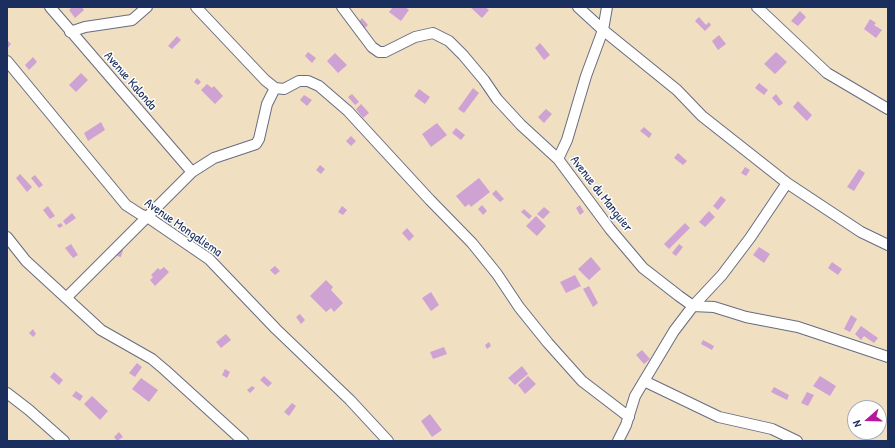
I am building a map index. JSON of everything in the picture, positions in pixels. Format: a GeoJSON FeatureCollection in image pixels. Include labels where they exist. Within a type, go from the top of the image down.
{"type":"FeatureCollection","features":[{"type":"Feature","properties":{"kind":"street","name":"Avenue Kalonda"},"geometry":{"type":"LineString","coordinates":[[50,7],[192,172]]}},
{"type":"Feature","properties":{"kind":"street"},"geometry":{"type":"LineString","coordinates":[[70,32],[85,27],[132,20],[147,7]]}},
{"type":"Feature","properties":{"kind":"street"},"geometry":{"type":"LineString","coordinates":[[196,7],[265,80],[275,88],[284,89],[299,81],[308,81],[319,86],[348,111],[472,243],[497,274],[519,307],[548,343],[582,381],[629,417]]}},
{"type":"Feature","properties":{"kind":"street","name":"Avenue du Manguier"},"geometry":{"type":"LineString","coordinates":[[342,7],[372,47],[379,52],[385,52],[415,37],[433,33],[449,42],[463,55],[484,80],[496,99],[558,159],[610,229],[643,268],[693,306]]}},
{"type":"Feature","properties":{"kind":"street"},"geometry":{"type":"LineString","coordinates":[[578,7],[603,30],[677,90],[702,116],[787,183],[861,232],[888,245]]}},
{"type":"Feature","properties":{"kind":"street"},"geometry":{"type":"LineString","coordinates":[[558,159],[567,140],[586,76],[603,30],[607,7]]}},
{"type":"Feature","properties":{"kind":"street"},"geometry":{"type":"LineString","coordinates":[[757,7],[827,73],[888,109]]}},
{"type":"Feature","properties":{"kind":"street","name":"Avenue Mongaliema"},"geometry":{"type":"LineString","coordinates":[[7,61],[126,204],[209,259],[276,328],[350,400],[388,441]]}},
{"type":"Feature","properties":{"kind":"street"},"geometry":{"type":"LineString","coordinates":[[66,298],[192,172],[214,158],[256,144],[259,139],[267,104],[275,88]]}},
{"type":"Feature","properties":{"kind":"street"},"geometry":{"type":"LineString","coordinates":[[618,441],[629,417],[632,402],[674,331],[693,306],[722,275],[750,238],[787,183]]}},
{"type":"Feature","properties":{"kind":"street"},"geometry":{"type":"LineString","coordinates":[[7,237],[26,261],[101,330],[152,359],[243,441]]}},
{"type":"Feature","properties":{"kind":"street"},"geometry":{"type":"LineString","coordinates":[[693,306],[714,307],[746,317],[798,327],[888,358]]}},
{"type":"Feature","properties":{"kind":"street"},"geometry":{"type":"LineString","coordinates":[[644,381],[719,417],[772,429],[797,441]]}},
{"type":"Feature","properties":{"kind":"street"},"geometry":{"type":"LineString","coordinates":[[7,393],[64,441]]}},
{"type":"Feature","properties":{"kind":"building"},"geometry":{"type":"Polygon","coordinates":[[[72,7],[82,7],[84,10],[75,18],[69,10],[72,7]]]}},
{"type":"Feature","properties":{"kind":"building"},"geometry":{"type":"Polygon","coordinates":[[[393,7],[405,7],[409,10],[401,21],[389,12],[393,7]]]}},
{"type":"Feature","properties":{"kind":"building"},"geometry":{"type":"Polygon","coordinates":[[[470,7],[485,7],[489,10],[482,18],[470,7]]]}},
{"type":"Feature","properties":{"kind":"building"},"geometry":{"type":"Polygon","coordinates":[[[800,11],[806,17],[798,26],[791,21],[800,11]]]}},
{"type":"Feature","properties":{"kind":"building"},"geometry":{"type":"Polygon","coordinates":[[[699,17],[706,25],[709,22],[711,25],[705,31],[695,21],[699,17]]]}},
{"type":"Feature","properties":{"kind":"building"},"geometry":{"type":"Polygon","coordinates":[[[362,18],[368,25],[363,30],[357,24],[362,18]]]}},
{"type":"Feature","properties":{"kind":"building"},"geometry":{"type":"Polygon","coordinates":[[[870,19],[876,23],[874,25],[882,30],[876,38],[864,29],[870,19]]]}},
{"type":"Feature","properties":{"kind":"building"},"geometry":{"type":"Polygon","coordinates":[[[719,35],[726,44],[718,50],[712,41],[719,35]]]}},
{"type":"Feature","properties":{"kind":"building"},"geometry":{"type":"Polygon","coordinates":[[[177,36],[181,40],[172,49],[168,46],[177,36]]]}},
{"type":"Feature","properties":{"kind":"building"},"geometry":{"type":"Polygon","coordinates":[[[7,40],[11,44],[7,49],[7,40]]]}},
{"type":"Feature","properties":{"kind":"building"},"geometry":{"type":"Polygon","coordinates":[[[540,43],[550,55],[544,60],[535,48],[540,43]]]}},
{"type":"Feature","properties":{"kind":"building"},"geometry":{"type":"Polygon","coordinates":[[[308,52],[316,58],[312,63],[305,56],[308,52]]]}},
{"type":"Feature","properties":{"kind":"building"},"geometry":{"type":"Polygon","coordinates":[[[776,52],[787,62],[775,74],[764,64],[776,52]]]}},
{"type":"Feature","properties":{"kind":"building"},"geometry":{"type":"Polygon","coordinates":[[[335,53],[347,65],[338,73],[327,61],[335,53]]]}},
{"type":"Feature","properties":{"kind":"building"},"geometry":{"type":"Polygon","coordinates":[[[33,57],[37,62],[29,70],[25,65],[33,57]]]}},
{"type":"Feature","properties":{"kind":"building"},"geometry":{"type":"Polygon","coordinates":[[[81,73],[88,80],[76,92],[69,85],[81,73]]]}},
{"type":"Feature","properties":{"kind":"building"},"geometry":{"type":"Polygon","coordinates":[[[197,78],[201,82],[198,85],[194,82],[197,78]]]}},
{"type":"Feature","properties":{"kind":"building"},"geometry":{"type":"Polygon","coordinates":[[[759,83],[768,90],[764,95],[755,88],[759,83]]]}},
{"type":"Feature","properties":{"kind":"building"},"geometry":{"type":"Polygon","coordinates":[[[207,84],[212,88],[214,86],[223,96],[215,104],[201,90],[207,84]]]}},
{"type":"Feature","properties":{"kind":"building"},"geometry":{"type":"Polygon","coordinates":[[[473,88],[479,93],[464,113],[458,109],[473,88]]]}},
{"type":"Feature","properties":{"kind":"building"},"geometry":{"type":"Polygon","coordinates":[[[419,89],[430,97],[425,104],[414,96],[419,89]]]}},
{"type":"Feature","properties":{"kind":"building"},"geometry":{"type":"Polygon","coordinates":[[[352,94],[359,102],[355,105],[348,97],[352,94]]]}},
{"type":"Feature","properties":{"kind":"building"},"geometry":{"type":"Polygon","coordinates":[[[776,94],[783,103],[779,106],[772,98],[776,94]]]}},
{"type":"Feature","properties":{"kind":"building"},"geometry":{"type":"Polygon","coordinates":[[[304,95],[312,100],[307,106],[300,100],[304,95]]]}},
{"type":"Feature","properties":{"kind":"building"},"geometry":{"type":"Polygon","coordinates":[[[798,101],[812,115],[807,121],[793,107],[798,101]]]}},
{"type":"Feature","properties":{"kind":"building"},"geometry":{"type":"Polygon","coordinates":[[[361,104],[369,113],[363,118],[356,109],[361,104]]]}},
{"type":"Feature","properties":{"kind":"building"},"geometry":{"type":"Polygon","coordinates":[[[546,109],[552,114],[544,123],[538,117],[546,109]]]}},
{"type":"Feature","properties":{"kind":"building"},"geometry":{"type":"Polygon","coordinates":[[[101,122],[105,130],[88,141],[84,133],[101,122]]]}},
{"type":"Feature","properties":{"kind":"building"},"geometry":{"type":"Polygon","coordinates":[[[437,123],[447,135],[431,147],[422,134],[437,123]]]}},
{"type":"Feature","properties":{"kind":"building"},"geometry":{"type":"Polygon","coordinates":[[[644,127],[652,134],[649,138],[640,131],[644,127]]]}},
{"type":"Feature","properties":{"kind":"building"},"geometry":{"type":"Polygon","coordinates":[[[456,128],[465,135],[461,140],[452,133],[456,128]]]}},
{"type":"Feature","properties":{"kind":"building"},"geometry":{"type":"Polygon","coordinates":[[[351,136],[356,141],[351,146],[346,141],[351,136]]]}},
{"type":"Feature","properties":{"kind":"building"},"geometry":{"type":"Polygon","coordinates":[[[678,153],[687,161],[683,165],[674,158],[678,153]]]}},
{"type":"Feature","properties":{"kind":"building"},"geometry":{"type":"Polygon","coordinates":[[[320,165],[325,169],[321,174],[316,170],[320,165]]]}},
{"type":"Feature","properties":{"kind":"building"},"geometry":{"type":"Polygon","coordinates":[[[745,167],[750,170],[746,176],[741,173],[745,167]]]}},
{"type":"Feature","properties":{"kind":"building"},"geometry":{"type":"Polygon","coordinates":[[[859,169],[865,173],[854,191],[847,187],[859,169]]]}},
{"type":"Feature","properties":{"kind":"building"},"geometry":{"type":"Polygon","coordinates":[[[20,174],[32,187],[27,192],[16,178],[20,174]]]}},
{"type":"Feature","properties":{"kind":"building"},"geometry":{"type":"Polygon","coordinates":[[[35,175],[43,185],[39,188],[31,178],[35,175]]]}},
{"type":"Feature","properties":{"kind":"building"},"geometry":{"type":"Polygon","coordinates":[[[479,178],[490,192],[471,207],[469,204],[465,207],[456,196],[479,178]]]}},
{"type":"Feature","properties":{"kind":"building"},"geometry":{"type":"Polygon","coordinates":[[[496,190],[504,199],[500,202],[492,194],[496,190]]]}},
{"type":"Feature","properties":{"kind":"building"},"geometry":{"type":"Polygon","coordinates":[[[721,196],[726,200],[718,210],[713,206],[721,196]]]}},
{"type":"Feature","properties":{"kind":"building"},"geometry":{"type":"Polygon","coordinates":[[[482,205],[487,211],[483,215],[478,209],[482,205]]]}},
{"type":"Feature","properties":{"kind":"building"},"geometry":{"type":"Polygon","coordinates":[[[580,205],[584,212],[580,215],[576,208],[580,205]]]}},
{"type":"Feature","properties":{"kind":"building"},"geometry":{"type":"Polygon","coordinates":[[[48,206],[55,216],[50,219],[43,210],[48,206]]]}},
{"type":"Feature","properties":{"kind":"building"},"geometry":{"type":"Polygon","coordinates":[[[342,206],[347,210],[343,215],[338,212],[342,206]]]}},
{"type":"Feature","properties":{"kind":"building"},"geometry":{"type":"Polygon","coordinates":[[[544,207],[550,212],[543,219],[537,214],[544,207]]]}},
{"type":"Feature","properties":{"kind":"building"},"geometry":{"type":"Polygon","coordinates":[[[524,209],[532,216],[529,219],[521,212],[524,209]]]}},
{"type":"Feature","properties":{"kind":"building"},"geometry":{"type":"Polygon","coordinates":[[[709,211],[715,217],[705,227],[699,222],[709,211]]]}},
{"type":"Feature","properties":{"kind":"building"},"geometry":{"type":"Polygon","coordinates":[[[72,213],[76,218],[66,225],[63,221],[72,213]]]}},
{"type":"Feature","properties":{"kind":"building"},"geometry":{"type":"Polygon","coordinates":[[[536,216],[546,226],[537,236],[526,226],[536,216]]]}},
{"type":"Feature","properties":{"kind":"building"},"geometry":{"type":"Polygon","coordinates":[[[61,223],[63,226],[59,228],[57,225],[61,223]]]}},
{"type":"Feature","properties":{"kind":"building"},"geometry":{"type":"Polygon","coordinates":[[[685,223],[690,228],[669,249],[664,244],[685,223]]]}},
{"type":"Feature","properties":{"kind":"building"},"geometry":{"type":"Polygon","coordinates":[[[407,228],[414,236],[409,241],[402,233],[407,228]]]}},
{"type":"Feature","properties":{"kind":"building"},"geometry":{"type":"Polygon","coordinates":[[[71,244],[78,255],[73,258],[65,248],[71,244]]]}},
{"type":"Feature","properties":{"kind":"building"},"geometry":{"type":"Polygon","coordinates":[[[679,244],[683,247],[676,256],[672,253],[679,244]]]}},
{"type":"Feature","properties":{"kind":"building"},"geometry":{"type":"Polygon","coordinates":[[[759,247],[770,254],[764,263],[753,255],[759,247]]]}},
{"type":"Feature","properties":{"kind":"building"},"geometry":{"type":"Polygon","coordinates":[[[118,249],[123,250],[121,257],[117,256],[118,249]]]}},
{"type":"Feature","properties":{"kind":"building"},"geometry":{"type":"Polygon","coordinates":[[[591,257],[601,269],[589,280],[578,269],[591,257]]]}},
{"type":"Feature","properties":{"kind":"building"},"geometry":{"type":"Polygon","coordinates":[[[832,262],[842,269],[838,275],[828,268],[832,262]]]}},
{"type":"Feature","properties":{"kind":"building"},"geometry":{"type":"Polygon","coordinates":[[[275,266],[280,271],[275,275],[270,270],[275,266]]]}},
{"type":"Feature","properties":{"kind":"building"},"geometry":{"type":"Polygon","coordinates":[[[164,267],[169,272],[155,286],[150,280],[153,277],[151,275],[158,268],[160,270],[164,267]]]}},
{"type":"Feature","properties":{"kind":"building"},"geometry":{"type":"Polygon","coordinates":[[[575,275],[581,286],[566,293],[560,282],[575,275]]]}},
{"type":"Feature","properties":{"kind":"building"},"geometry":{"type":"Polygon","coordinates":[[[326,280],[333,287],[331,290],[343,303],[334,312],[331,308],[326,312],[310,296],[326,280]]]}},
{"type":"Feature","properties":{"kind":"building"},"geometry":{"type":"Polygon","coordinates":[[[589,286],[598,303],[593,307],[583,289],[589,286]]]}},
{"type":"Feature","properties":{"kind":"building"},"geometry":{"type":"Polygon","coordinates":[[[431,292],[439,305],[431,311],[422,298],[431,292]]]}},
{"type":"Feature","properties":{"kind":"building"},"geometry":{"type":"Polygon","coordinates":[[[300,314],[305,320],[301,324],[296,317],[300,314]]]}},
{"type":"Feature","properties":{"kind":"building"},"geometry":{"type":"Polygon","coordinates":[[[851,315],[857,319],[850,332],[844,329],[851,315]]]}},
{"type":"Feature","properties":{"kind":"building"},"geometry":{"type":"Polygon","coordinates":[[[861,326],[878,338],[874,343],[864,336],[861,340],[855,334],[861,326]]]}},
{"type":"Feature","properties":{"kind":"building"},"geometry":{"type":"Polygon","coordinates":[[[33,329],[36,334],[33,337],[29,333],[33,329]]]}},
{"type":"Feature","properties":{"kind":"building"},"geometry":{"type":"Polygon","coordinates":[[[226,334],[231,340],[221,348],[216,342],[226,334]]]}},
{"type":"Feature","properties":{"kind":"building"},"geometry":{"type":"Polygon","coordinates":[[[703,340],[714,346],[712,350],[701,344],[703,340]]]}},
{"type":"Feature","properties":{"kind":"building"},"geometry":{"type":"Polygon","coordinates":[[[489,342],[491,346],[487,349],[485,345],[489,342]]]}},
{"type":"Feature","properties":{"kind":"building"},"geometry":{"type":"Polygon","coordinates":[[[444,347],[447,354],[433,359],[430,352],[444,347]]]}},
{"type":"Feature","properties":{"kind":"building"},"geometry":{"type":"Polygon","coordinates":[[[642,350],[650,359],[644,364],[636,355],[642,350]]]}},
{"type":"Feature","properties":{"kind":"building"},"geometry":{"type":"Polygon","coordinates":[[[137,363],[142,367],[135,377],[129,373],[137,363]]]}},
{"type":"Feature","properties":{"kind":"building"},"geometry":{"type":"Polygon","coordinates":[[[522,366],[528,374],[515,385],[508,378],[522,366]]]}},
{"type":"Feature","properties":{"kind":"building"},"geometry":{"type":"Polygon","coordinates":[[[225,369],[230,372],[227,378],[222,375],[225,369]]]}},
{"type":"Feature","properties":{"kind":"building"},"geometry":{"type":"Polygon","coordinates":[[[54,372],[63,380],[59,385],[50,377],[54,372]]]}},
{"type":"Feature","properties":{"kind":"building"},"geometry":{"type":"Polygon","coordinates":[[[264,376],[272,383],[268,387],[260,380],[264,376]]]}},
{"type":"Feature","properties":{"kind":"building"},"geometry":{"type":"Polygon","coordinates":[[[528,376],[536,384],[525,394],[518,385],[528,376]]]}},
{"type":"Feature","properties":{"kind":"building"},"geometry":{"type":"Polygon","coordinates":[[[820,376],[836,386],[830,396],[813,386],[820,376]]]}},
{"type":"Feature","properties":{"kind":"building"},"geometry":{"type":"Polygon","coordinates":[[[141,378],[158,390],[149,402],[132,389],[141,378]]]}},
{"type":"Feature","properties":{"kind":"building"},"geometry":{"type":"Polygon","coordinates":[[[252,386],[255,388],[250,393],[247,390],[252,386]]]}},
{"type":"Feature","properties":{"kind":"building"},"geometry":{"type":"Polygon","coordinates":[[[774,387],[789,395],[787,400],[771,392],[774,387]]]}},
{"type":"Feature","properties":{"kind":"building"},"geometry":{"type":"Polygon","coordinates":[[[76,391],[83,396],[80,401],[72,396],[76,391]]]}},
{"type":"Feature","properties":{"kind":"building"},"geometry":{"type":"Polygon","coordinates":[[[807,392],[814,395],[808,406],[801,403],[807,392]]]}},
{"type":"Feature","properties":{"kind":"building"},"geometry":{"type":"Polygon","coordinates":[[[92,396],[108,411],[100,420],[84,404],[92,396]]]}},
{"type":"Feature","properties":{"kind":"building"},"geometry":{"type":"Polygon","coordinates":[[[292,403],[296,406],[289,416],[284,412],[292,403]]]}},
{"type":"Feature","properties":{"kind":"building"},"geometry":{"type":"Polygon","coordinates":[[[430,414],[442,430],[432,437],[421,421],[430,414]]]}},
{"type":"Feature","properties":{"kind":"building"},"geometry":{"type":"Polygon","coordinates":[[[119,432],[123,437],[117,441],[114,437],[119,432]]]}}]}
